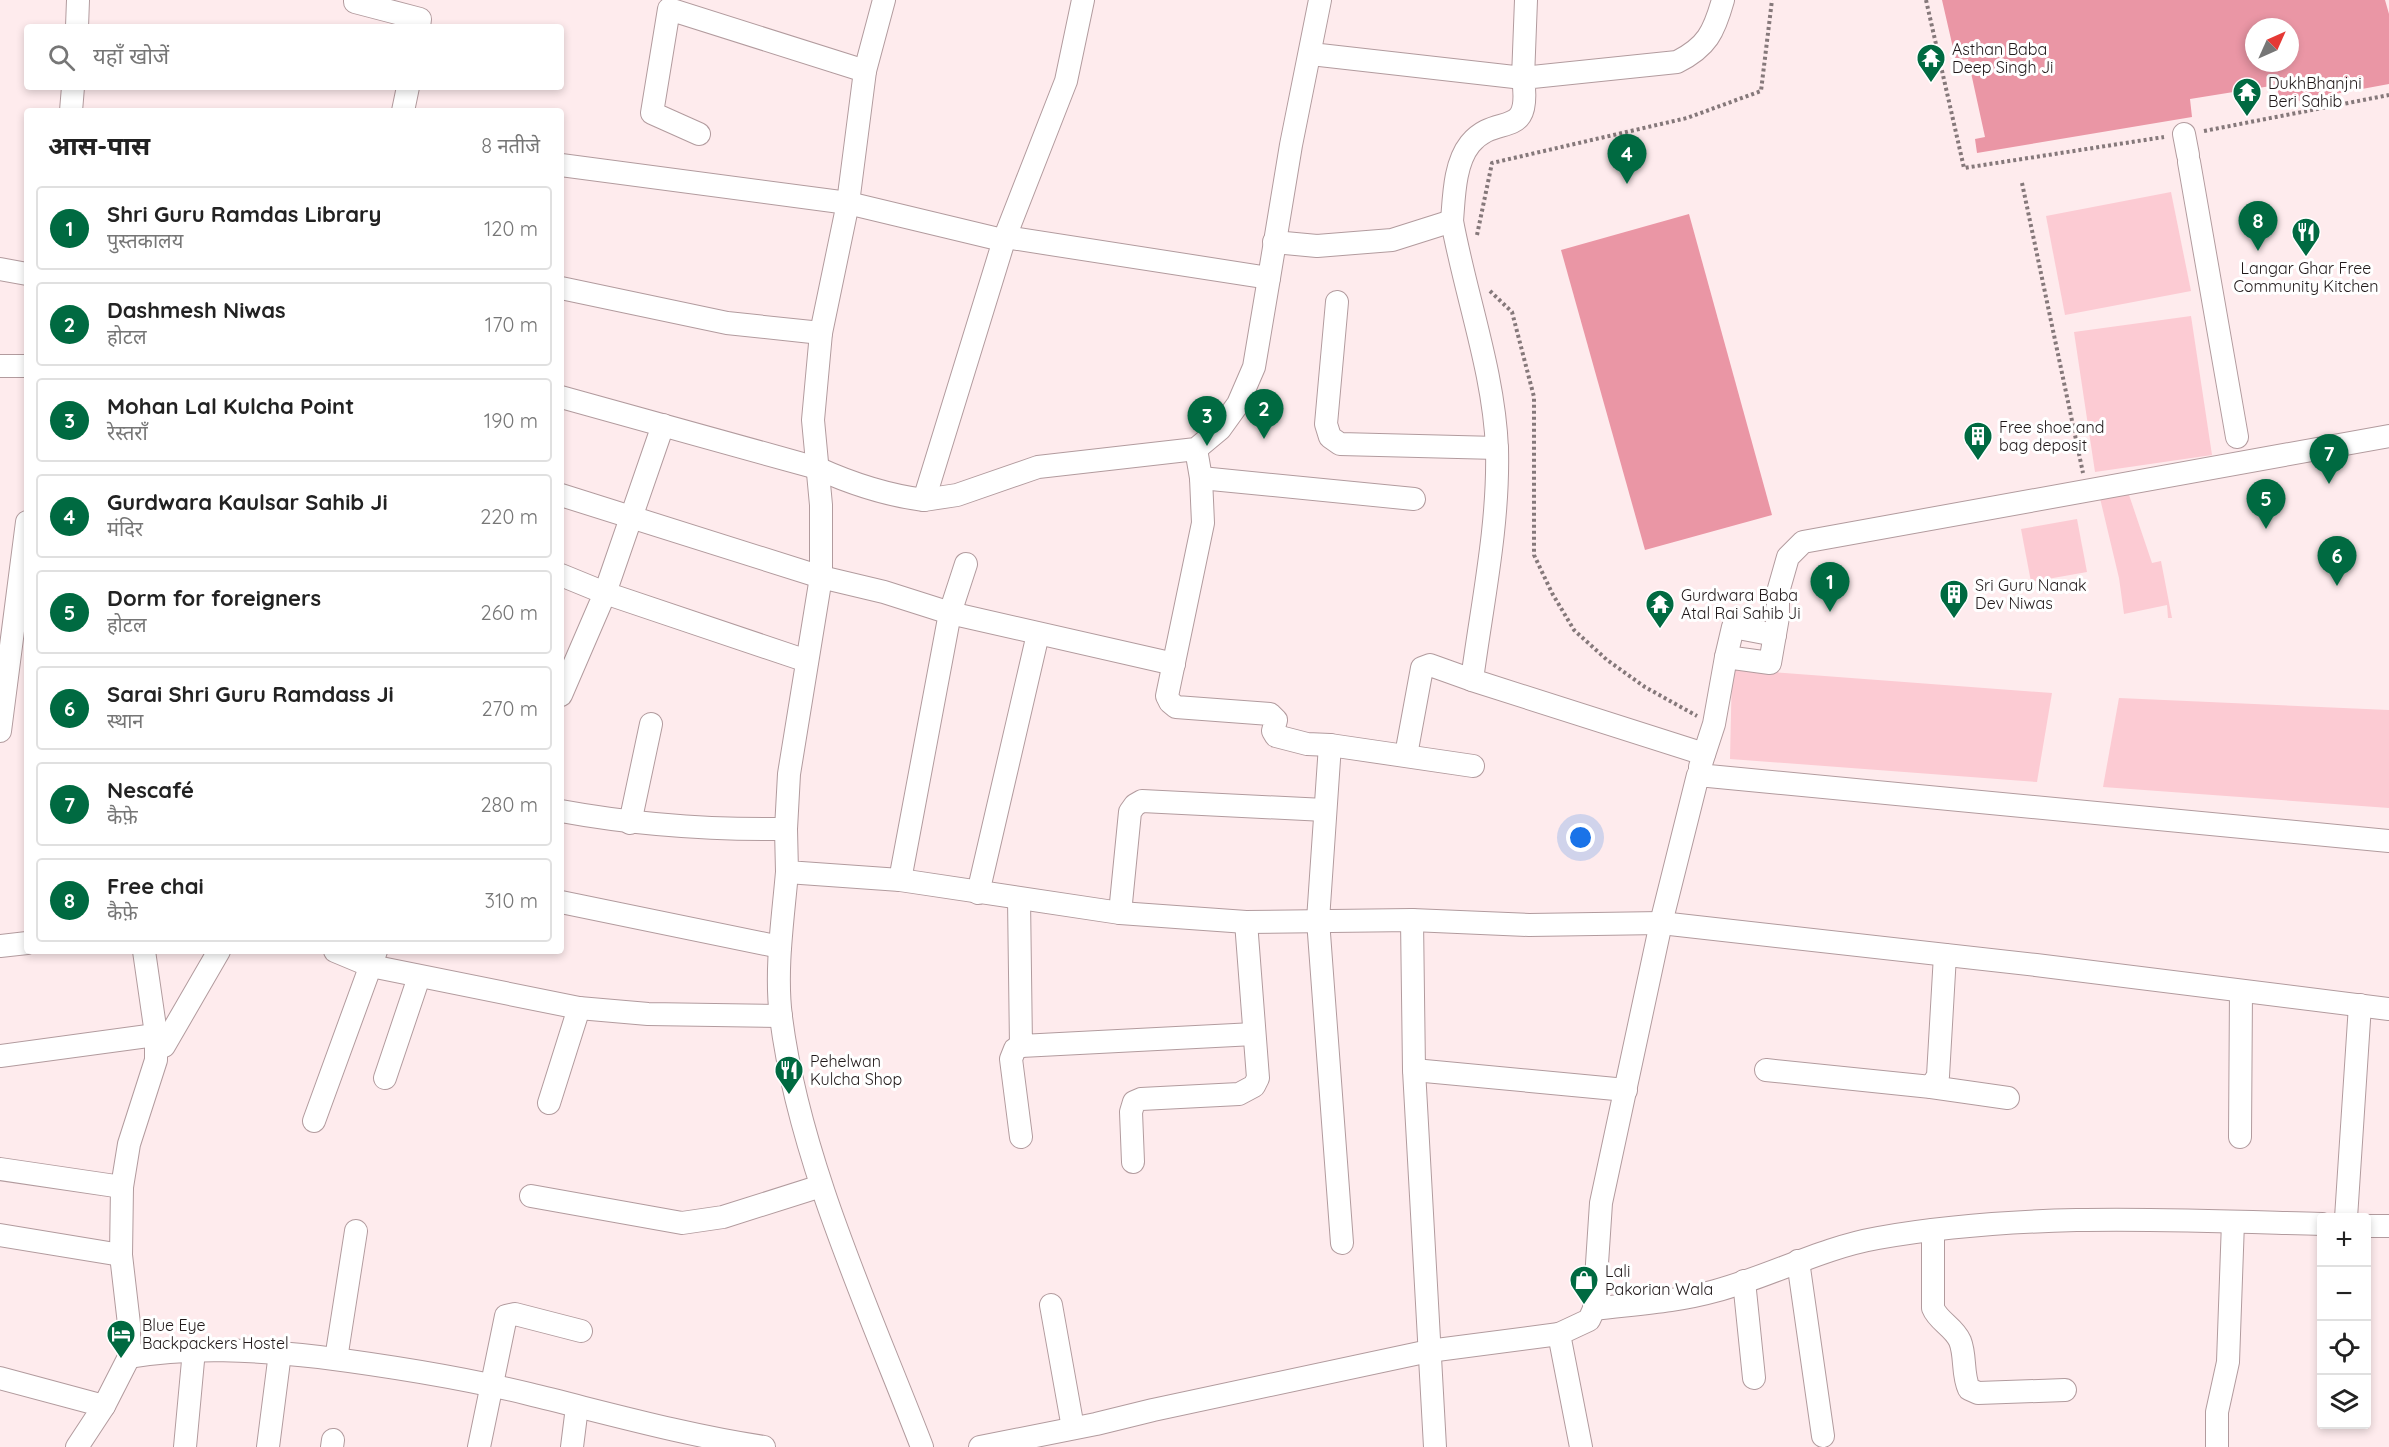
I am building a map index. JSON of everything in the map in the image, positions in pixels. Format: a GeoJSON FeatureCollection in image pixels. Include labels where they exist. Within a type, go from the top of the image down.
{"type":"FeatureCollection","features":[{"type":"Feature","properties":{"kind":"street"},"geometry":{"type":"LineString","coordinates":[[77,24],[78,0]]}},
{"type":"Feature","properties":{"kind":"street"},"geometry":{"type":"LineString","coordinates":[[355,0],[355,2],[420,19],[419,24]]}},
{"type":"Feature","properties":{"kind":"street"},"geometry":{"type":"LineString","coordinates":[[884,0],[865,71],[848,203],[821,333],[813,420],[821,505],[821,577],[789,774],[786,829],[787,872],[780,947],[781,1016],[795,1087],[821,1186],[922,1447]]}},
{"type":"Feature","properties":{"kind":"street"},"geometry":{"type":"LineString","coordinates":[[924,500],[1005,237],[1066,81],[1083,0]]}},
{"type":"Feature","properties":{"kind":"street"},"geometry":{"type":"LineString","coordinates":[[564,398],[817,468],[850,483],[898,496],[924,500],[957,495],[1038,467],[1196,449],[1220,429],[1238,404],[1254,367],[1291,145],[1320,0]]}},
{"type":"Feature","properties":{"kind":"street"},"geometry":{"type":"LineString","coordinates":[[1473,680],[1496,503],[1497,448],[1491,398],[1452,222],[1454,195],[1462,159],[1470,144],[1485,132],[1513,122],[1523,113],[1527,102],[1523,78],[1526,0]]}},
{"type":"Feature","properties":{"kind":"street"},"geometry":{"type":"LineString","coordinates":[[1311,54],[1523,78],[1677,62],[1694,54],[1706,42],[1716,25],[1723,0]]}},
{"type":"Feature","properties":{"kind":"street"},"geometry":{"type":"LineString","coordinates":[[699,134],[652,113],[669,9],[865,71]]}},
{"type":"Feature","properties":{"kind":"street"},"geometry":{"type":"LineString","coordinates":[[404,108],[407,90]]}},
{"type":"Feature","properties":{"kind":"street"},"geometry":{"type":"LineString","coordinates":[[2187,150],[2240,451]]}},
{"type":"Feature","properties":{"kind":"street"},"geometry":{"type":"LineString","coordinates":[[564,165],[848,203],[998,239],[1005,237],[1269,278]]}},
{"type":"Feature","properties":{"kind":"street"},"geometry":{"type":"LineString","coordinates":[[1274,242],[1317,246],[1381,241],[1452,222]]}},
{"type":"Feature","properties":{"kind":"street"},"geometry":{"type":"LineString","coordinates":[[0,269],[24,273]]}},
{"type":"Feature","properties":{"kind":"street"},"geometry":{"type":"LineString","coordinates":[[564,289],[727,322],[821,333]]}},
{"type":"Feature","properties":{"kind":"street"},"geometry":{"type":"LineString","coordinates":[[1337,302],[1326,424],[1330,437],[1340,444],[1497,448]]}},
{"type":"Feature","properties":{"kind":"street"},"geometry":{"type":"LineString","coordinates":[[0,366],[24,366]]}},
{"type":"Feature","properties":{"kind":"street"},"geometry":{"type":"LineString","coordinates":[[564,688],[605,593],[663,425]]}},
{"type":"Feature","properties":{"kind":"street"},"geometry":{"type":"LineString","coordinates":[[1726,657],[1770,663],[1775,635],[1778,592],[1788,557],[1803,542],[2087,492],[2240,451],[2389,436]]}},
{"type":"Feature","properties":{"kind":"street"},"geometry":{"type":"LineString","coordinates":[[1196,449],[1201,478],[1203,523],[1167,696],[1170,702],[1176,707],[1270,714],[1276,720],[1273,731],[1276,736],[1307,744],[1406,755],[1473,766]]}},
{"type":"Feature","properties":{"kind":"street"},"geometry":{"type":"LineString","coordinates":[[1201,478],[1413,499]]}},
{"type":"Feature","properties":{"kind":"street"},"geometry":{"type":"LineString","coordinates":[[564,496],[821,577],[884,592],[950,613],[1174,664]]}},
{"type":"Feature","properties":{"kind":"street"},"geometry":{"type":"LineString","coordinates":[[0,731],[4,666],[24,541]]}},
{"type":"Feature","properties":{"kind":"street"},"geometry":{"type":"LineString","coordinates":[[900,880],[950,613],[966,564]]}},
{"type":"Feature","properties":{"kind":"street"},"geometry":{"type":"LineString","coordinates":[[564,576],[605,593],[807,661]]}},
{"type":"Feature","properties":{"kind":"street"},"geometry":{"type":"LineString","coordinates":[[980,1447],[1429,1351],[1559,1334],[1589,1320],[1594,1309],[1601,1203],[1661,923],[1701,765],[1714,724],[1734,627],[1775,635]]}},
{"type":"Feature","properties":{"kind":"street"},"geometry":{"type":"LineString","coordinates":[[978,893],[1038,634]]}},
{"type":"Feature","properties":{"kind":"street"},"geometry":{"type":"LineString","coordinates":[[1406,755],[1422,668],[1430,665],[1701,765],[2389,841]]}},
{"type":"Feature","properties":{"kind":"street"},"geometry":{"type":"LineString","coordinates":[[630,823],[651,724]]}},
{"type":"Feature","properties":{"kind":"street"},"geometry":{"type":"LineString","coordinates":[[1330,745],[1318,920],[1342,1243]]}},
{"type":"Feature","properties":{"kind":"street"},"geometry":{"type":"LineString","coordinates":[[1120,913],[1130,812],[1135,805],[1152,801],[1325,810]]}},
{"type":"Feature","properties":{"kind":"street"},"geometry":{"type":"LineString","coordinates":[[564,812],[630,823],[709,830],[786,829]]}},
{"type":"Feature","properties":{"kind":"street"},"geometry":{"type":"LineString","coordinates":[[787,872],[900,880],[1120,913],[1246,922],[1412,920],[1529,925],[1661,923],[2389,1009]]}},
{"type":"Feature","properties":{"kind":"street"},"geometry":{"type":"LineString","coordinates":[[1019,899],[1021,1046]]}},
{"type":"Feature","properties":{"kind":"street"},"geometry":{"type":"LineString","coordinates":[[564,903],[780,947]]}},
{"type":"Feature","properties":{"kind":"street"},"geometry":{"type":"LineString","coordinates":[[1412,920],[1414,1070],[1434,1447]]}},
{"type":"Feature","properties":{"kind":"street"},"geometry":{"type":"LineString","coordinates":[[1133,1162],[1131,1112],[1134,1102],[1141,1099],[1239,1094],[1249,1091],[1258,1078],[1246,922]]}},
{"type":"Feature","properties":{"kind":"street"},"geometry":{"type":"LineString","coordinates":[[0,946],[24,943]]}},
{"type":"Feature","properties":{"kind":"street"},"geometry":{"type":"LineString","coordinates":[[145,954],[163,1033]]}},
{"type":"Feature","properties":{"kind":"street"},"geometry":{"type":"LineString","coordinates":[[77,1447],[104,1406],[129,1357],[128,1314],[120,1255],[122,1187],[129,1144],[163,1033],[217,954]]}},
{"type":"Feature","properties":{"kind":"street"},"geometry":{"type":"LineString","coordinates":[[350,954],[374,959],[419,977],[579,1008],[648,1014],[781,1016]]}},
{"type":"Feature","properties":{"kind":"street"},"geometry":{"type":"LineString","coordinates":[[1931,1087],[1938,1076],[1945,955]]}},
{"type":"Feature","properties":{"kind":"street"},"geometry":{"type":"LineString","coordinates":[[314,1121],[374,959]]}},
{"type":"Feature","properties":{"kind":"street"},"geometry":{"type":"LineString","coordinates":[[385,1078],[419,977]]}},
{"type":"Feature","properties":{"kind":"street"},"geometry":{"type":"LineString","coordinates":[[2240,1137],[2241,990]]}},
{"type":"Feature","properties":{"kind":"street"},"geometry":{"type":"LineString","coordinates":[[2346,1213],[2360,1005]]}},
{"type":"Feature","properties":{"kind":"street"},"geometry":{"type":"LineString","coordinates":[[549,1103],[579,1008]]}},
{"type":"Feature","properties":{"kind":"street"},"geometry":{"type":"LineString","coordinates":[[0,1056],[163,1033]]}},
{"type":"Feature","properties":{"kind":"street"},"geometry":{"type":"LineString","coordinates":[[1021,1137],[1011,1059],[1015,1049],[1021,1046],[1254,1034]]}},
{"type":"Feature","properties":{"kind":"street"},"geometry":{"type":"LineString","coordinates":[[1414,1070],[1626,1090]]}},
{"type":"Feature","properties":{"kind":"street"},"geometry":{"type":"LineString","coordinates":[[1766,1070],[1931,1087],[2008,1098]]}},
{"type":"Feature","properties":{"kind":"street"},"geometry":{"type":"LineString","coordinates":[[0,1169],[122,1187]]}},
{"type":"Feature","properties":{"kind":"street"},"geometry":{"type":"LineString","coordinates":[[531,1196],[682,1223],[723,1217],[821,1186]]}},
{"type":"Feature","properties":{"kind":"street"},"geometry":{"type":"LineString","coordinates":[[1594,1309],[1705,1293],[1832,1248],[1933,1230],[2059,1221],[2317,1224]]}},
{"type":"Feature","properties":{"kind":"street"},"geometry":{"type":"LineString","coordinates":[[2217,1447],[2217,1412],[2228,1362],[2233,1222]]}},
{"type":"Feature","properties":{"kind":"street"},"geometry":{"type":"LineString","coordinates":[[2371,1226],[2389,1226]]}},
{"type":"Feature","properties":{"kind":"street"},"geometry":{"type":"LineString","coordinates":[[1933,1230],[1934,1313],[1950,1326],[1960,1342],[1969,1389],[1978,1393],[2065,1390]]}},
{"type":"Feature","properties":{"kind":"street"},"geometry":{"type":"LineString","coordinates":[[336,1359],[356,1231]]}},
{"type":"Feature","properties":{"kind":"street"},"geometry":{"type":"LineString","coordinates":[[0,1236],[120,1255]]}},
{"type":"Feature","properties":{"kind":"street"},"geometry":{"type":"LineString","coordinates":[[1798,1261],[1823,1436]]}},
{"type":"Feature","properties":{"kind":"street"},"geometry":{"type":"LineString","coordinates":[[1744,1281],[1754,1378]]}},
{"type":"Feature","properties":{"kind":"street"},"geometry":{"type":"LineString","coordinates":[[1051,1305],[1073,1428]]}},
{"type":"Feature","properties":{"kind":"street"},"geometry":{"type":"LineString","coordinates":[[479,1447],[506,1316],[515,1314],[580,1331]]}},
{"type":"Feature","properties":{"kind":"street"},"geometry":{"type":"LineString","coordinates":[[1559,1334],[1581,1447]]}},
{"type":"Feature","properties":{"kind":"street"},"geometry":{"type":"LineString","coordinates":[[129,1357],[169,1350],[194,1350],[280,1353],[336,1359],[491,1386],[660,1427],[764,1447]]}},
{"type":"Feature","properties":{"kind":"street"},"geometry":{"type":"LineString","coordinates":[[185,1447],[194,1350]]}},
{"type":"Feature","properties":{"kind":"street"},"geometry":{"type":"LineString","coordinates":[[268,1447],[280,1353]]}},
{"type":"Feature","properties":{"kind":"street"},"geometry":{"type":"LineString","coordinates":[[0,1378],[104,1406]]}},
{"type":"Feature","properties":{"kind":"street"},"geometry":{"type":"LineString","coordinates":[[572,1447],[577,1407]]}},
{"type":"Feature","properties":{"kind":"path"},"geometry":{"type":"LineString","coordinates":[[1476,244],[1492,163],[1687,118],[1761,91],[1772,0]]}},
{"type":"Feature","properties":{"kind":"path"},"geometry":{"type":"LineString","coordinates":[[1926,0],[1964,168],[2187,150],[2389,95]]}},
{"type":"Feature","properties":{"kind":"path"},"geometry":{"type":"LineString","coordinates":[[2022,183],[2087,492]]}},
{"type":"Feature","properties":{"kind":"path"},"geometry":{"type":"LineString","coordinates":[[1484,286],[1512,312],[1534,396],[1534,555],[1552,593],[1574,630],[1607,660],[1645,687],[1714,724]]}},
{"type":"Feature","properties":{"kind":"shaded area"},"geometry":{"type":"Polygon","coordinates":[[[1942,0],[2385,0],[2389,14],[2389,84],[2280,104],[2277,85],[2190,99],[2192,117],[1977,153],[1975,139],[1985,137],[1968,59],[1956,61],[1942,0]]]}},
{"type":"Feature","properties":{"kind":"shaded area"},"geometry":{"type":"Polygon","coordinates":[[[2171,192],[2191,291],[2065,315],[2046,216],[2171,192]]]}},
{"type":"Feature","properties":{"kind":"shaded area"},"geometry":{"type":"Polygon","coordinates":[[[1689,214],[1772,515],[1645,550],[1561,250],[1689,214]]]}},
{"type":"Feature","properties":{"kind":"shaded area"},"geometry":{"type":"Polygon","coordinates":[[[2191,316],[2212,455],[2095,472],[2074,332],[2191,316]]]}},
{"type":"Feature","properties":{"kind":"shaded area"},"geometry":{"type":"Polygon","coordinates":[[[2127,489],[2152,563],[2161,561],[2172,618],[2168,618],[2167,605],[2124,614],[2119,578],[2099,494],[2127,489]]]}},
{"type":"Feature","properties":{"kind":"shaded area"},"geometry":{"type":"Polygon","coordinates":[[[2077,519],[2087,572],[2031,582],[2021,529],[2077,519]]]}},
{"type":"Feature","properties":{"kind":"shaded area"},"geometry":{"type":"Polygon","coordinates":[[[1732,669],[2052,693],[2037,782],[1730,759],[1732,669]]]}},
{"type":"Feature","properties":{"kind":"shaded area"},"geometry":{"type":"Polygon","coordinates":[[[2119,698],[2389,710],[2389,808],[2103,787],[2119,698]]]}},
{"type":"Feature","properties":{"kind":"place","name":"Asthan Baba Deep Singh Ji"},"geometry":{"type":"Point","coordinates":[1931,84]}},
{"type":"Feature","properties":{"kind":"place","name":"DukhBhanjni Beri Sahib"},"geometry":{"type":"Point","coordinates":[2247,118]}},
{"type":"Feature","properties":{"kind":"place","name":"Gurdwara Kaulsar Sahib Ji"},"geometry":{"type":"Point","coordinates":[1627,184]}},
{"type":"Feature","properties":{"kind":"place","name":"Free chai"},"geometry":{"type":"Point","coordinates":[2258,251]}},
{"type":"Feature","properties":{"kind":"place","name":"Langar Ghar Free Community Kitchen"},"geometry":{"type":"Point","coordinates":[2306,258]}},
{"type":"Feature","properties":{"kind":"place","name":"Dashmesh Niwas"},"geometry":{"type":"Point","coordinates":[1264,439]}},
{"type":"Feature","properties":{"kind":"place","name":"Mohan Lal Kulcha Point"},"geometry":{"type":"Point","coordinates":[1207,446]}},
{"type":"Feature","properties":{"kind":"place","name":"Free shoe and bag deposit"},"geometry":{"type":"Point","coordinates":[1978,462]}},
{"type":"Feature","properties":{"kind":"place","name":"Nescafé"},"geometry":{"type":"Point","coordinates":[2329,484]}},
{"type":"Feature","properties":{"kind":"place","name":"Dorm for foreigners"},"geometry":{"type":"Point","coordinates":[2266,529]}},
{"type":"Feature","properties":{"kind":"place","name":"Sarai Shri Guru Ramdass Ji"},"geometry":{"type":"Point","coordinates":[2337,586]}},
{"type":"Feature","properties":{"kind":"place","name":"Shri Guru Ramdas Library"},"geometry":{"type":"Point","coordinates":[1830,612]}},
{"type":"Feature","properties":{"kind":"place","name":"Sri Guru Nanak Dev Niwas"},"geometry":{"type":"Point","coordinates":[1954,620]}},
{"type":"Feature","properties":{"kind":"place","name":"Gurdwara Baba Atal Rai Sahib Ji"},"geometry":{"type":"Point","coordinates":[1660,630]}},
{"type":"Feature","properties":{"kind":"place","name":"Pehelwan Kulcha Shop"},"geometry":{"type":"Point","coordinates":[789,1096]}},
{"type":"Feature","properties":{"kind":"place","name":"Lali Pakorian Wala"},"geometry":{"type":"Point","coordinates":[1584,1306]}},
{"type":"Feature","properties":{"kind":"place","name":"Blue Eye Backpackers Hostel"},"geometry":{"type":"Point","coordinates":[121,1360]}}]}
